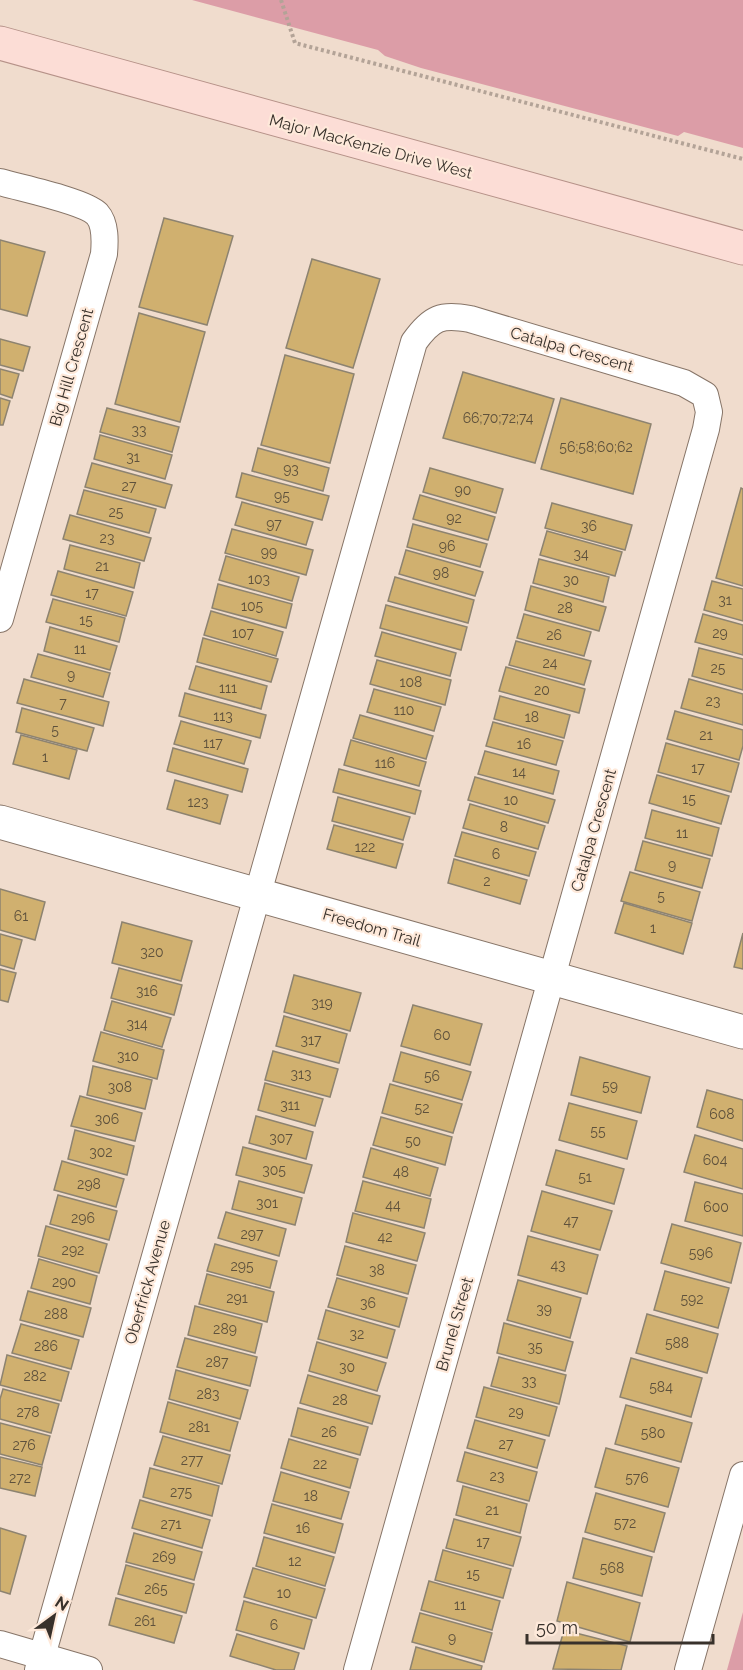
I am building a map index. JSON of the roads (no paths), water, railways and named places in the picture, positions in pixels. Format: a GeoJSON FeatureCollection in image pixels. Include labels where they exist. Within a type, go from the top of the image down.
{"type":"FeatureCollection","features":[{"type":"Feature","properties":{"kind":"main road","name":"Major MacKenzie Drive West"},"geometry":{"type":"LineString","coordinates":[[0,43],[743,248]]}},
{"type":"Feature","properties":{"kind":"street","name":"Big Hill Crescent"},"geometry":{"type":"LineString","coordinates":[[0,182],[80,205],[97,214],[104,230],[105,241],[100,266],[0,619]]}},
{"type":"Feature","properties":{"kind":"street","name":"Catalpa Crescent"},"geometry":{"type":"LineString","coordinates":[[257,895],[414,342],[423,330],[436,320],[449,315],[481,323],[669,377],[697,388],[705,395],[708,403],[706,429],[552,977]]}},
{"type":"Feature","properties":{"kind":"street","name":"Freedom Trail"},"geometry":{"type":"LineString","coordinates":[[0,822],[743,1032]]}},
{"type":"Feature","properties":{"kind":"street","name":"Oberfrick Avenue"},"geometry":{"type":"LineString","coordinates":[[39,1663],[257,895]]}},
{"type":"Feature","properties":{"kind":"street","name":"Brunel Street"},"geometry":{"type":"LineString","coordinates":[[357,1670],[552,977]]}},
{"type":"Feature","properties":{"kind":"street"},"geometry":{"type":"LineString","coordinates":[[688,1670],[743,1475]]}},
{"type":"Feature","properties":{"kind":"street"},"geometry":{"type":"LineString","coordinates":[[0,1644],[39,1663],[89,1670]]}}]}
